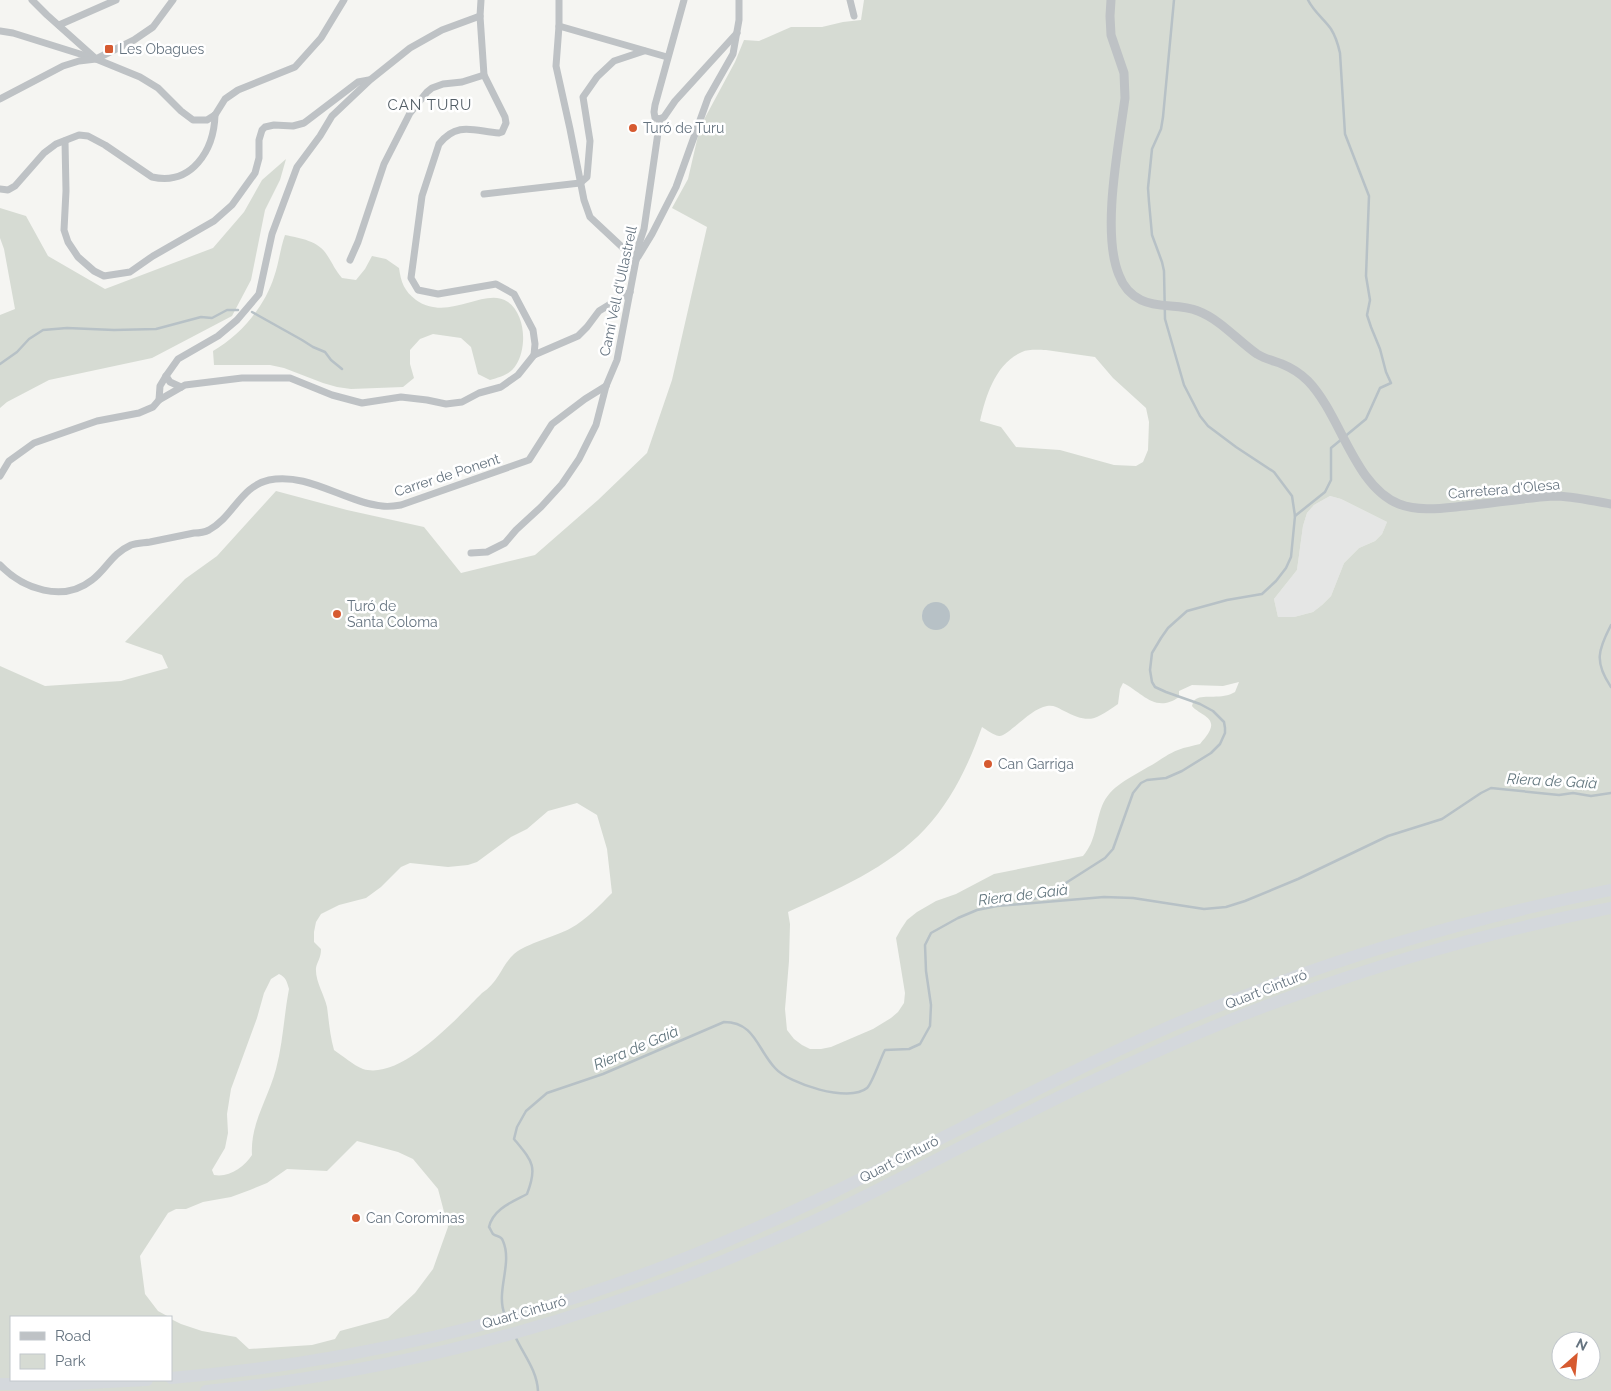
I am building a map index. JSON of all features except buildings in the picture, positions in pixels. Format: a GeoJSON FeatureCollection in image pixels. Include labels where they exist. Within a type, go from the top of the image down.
{"type":"FeatureCollection","features":[{"type":"Feature","properties":{"kind":"highway","name":"Quart Cinturó"},"geometry":{"type":"LineString","coordinates":[[172,1378],[292,1363],[402,1344],[517,1314],[615,1284],[691,1256],[776,1220],[1058,1079],[1172,1026],[1297,976],[1420,936],[1534,906],[1611,890]]}},
{"type":"Feature","properties":{"kind":"highway","name":"Quart Cinturó"},"geometry":{"type":"LineString","coordinates":[[206,1391],[307,1378],[405,1360],[504,1336],[620,1300],[720,1262],[804,1225],[1081,1086],[1185,1039],[1291,996],[1370,969],[1476,938],[1611,908]]}},
{"type":"Feature","properties":{"kind":"highway"},"geometry":{"type":"LineString","coordinates":[[0,1384],[69,1384],[128,1381]]}},
{"type":"Feature","properties":{"kind":"street"},"geometry":{"type":"LineString","coordinates":[[32,0],[96,59]]}},
{"type":"Feature","properties":{"kind":"street"},"geometry":{"type":"LineString","coordinates":[[59,25],[116,0]]}},
{"type":"Feature","properties":{"kind":"street"},"geometry":{"type":"LineString","coordinates":[[0,99],[63,66],[79,61],[96,59],[146,32],[160,19],[174,0]]}},
{"type":"Feature","properties":{"kind":"street"},"geometry":{"type":"LineString","coordinates":[[0,31],[96,59],[140,77],[158,88],[181,112],[193,120],[207,120],[215,115],[224,99],[238,90],[295,67],[321,38],[344,0]]}},
{"type":"Feature","properties":{"kind":"street"},"geometry":{"type":"LineString","coordinates":[[481,0],[480,16],[484,75],[506,117],[505,128],[499,133],[472,129],[458,130],[444,138],[439,144],[422,196],[411,278],[418,290],[438,294],[496,284],[514,294],[533,330],[534,355]]}},
{"type":"Feature","properties":{"kind":"street"},"geometry":{"type":"LineString","coordinates":[[559,0],[556,66],[584,200],[590,217],[636,260],[652,234],[676,187],[708,98],[733,54],[739,20],[739,0]]}},
{"type":"Feature","properties":{"kind":"street"},"geometry":{"type":"LineString","coordinates":[[559,26],[667,57],[684,0]]}},
{"type":"Feature","properties":{"kind":"street"},"geometry":{"type":"LineString","coordinates":[[850,0],[854,16]]}},
{"type":"Feature","properties":{"kind":"street","name":"Carretera d'Olesa"},"geometry":{"type":"LineString","coordinates":[[1111,0],[1111,34],[1121,61],[1125,86],[1112,209],[1112,244],[1118,273],[1123,284],[1134,295],[1152,304],[1168,307],[1186,307],[1207,315],[1259,355],[1303,376],[1321,398],[1368,479],[1384,496],[1400,504],[1412,508],[1430,509],[1553,496],[1575,497],[1611,504]]}},
{"type":"Feature","properties":{"kind":"street"},"geometry":{"type":"LineString","coordinates":[[158,400],[160,386],[178,359],[218,336],[237,320],[259,294],[272,234],[297,167],[332,116],[370,80],[410,48],[442,30],[480,16]]}},
{"type":"Feature","properties":{"kind":"street"},"geometry":{"type":"LineString","coordinates":[[660,119],[737,33]]}},
{"type":"Feature","properties":{"kind":"street"},"geometry":{"type":"LineString","coordinates":[[484,194],[580,183],[586,177],[590,141],[583,97],[598,77],[614,61],[644,50]]}},
{"type":"Feature","properties":{"kind":"street","name":"Camí Vell d'Ullastrell"},"geometry":{"type":"LineString","coordinates":[[471,553],[487,552],[505,544],[516,530],[562,484],[579,460],[596,425],[606,386],[617,360],[638,247],[644,229],[660,119],[655,118],[654,112],[667,57]]}},
{"type":"Feature","properties":{"kind":"street"},"geometry":{"type":"LineString","coordinates":[[350,260],[358,242],[384,164],[410,113],[432,88],[484,75]]}},
{"type":"Feature","properties":{"kind":"street"},"geometry":{"type":"LineString","coordinates":[[64,141],[66,191],[64,230],[68,242],[78,257],[94,272],[104,276],[130,272],[153,256],[214,221],[232,205],[255,173],[259,158],[262,130],[274,125],[298,125],[320,112],[358,82],[370,80]]}},
{"type":"Feature","properties":{"kind":"street"},"geometry":{"type":"LineString","coordinates":[[0,189],[8,190],[15,186],[44,153],[56,144],[79,135],[88,136],[105,145],[152,177],[160,179],[174,178],[186,173],[200,162],[215,130],[215,115]]}},
{"type":"Feature","properties":{"kind":"street"},"geometry":{"type":"LineString","coordinates":[[0,476],[9,461],[34,443],[97,421],[139,413],[185,385],[242,378],[290,378],[362,403],[402,397],[446,404],[462,402],[479,393],[501,387],[518,375],[534,355],[578,336],[599,311],[630,292]]}},
{"type":"Feature","properties":{"kind":"street"},"geometry":{"type":"LineString","coordinates":[[166,376],[170,382],[182,387]]}},
{"type":"Feature","properties":{"kind":"street","name":"Carrer de Ponent"},"geometry":{"type":"LineString","coordinates":[[0,565],[6,572],[34,588],[53,593],[68,590],[92,580],[116,554],[132,544],[208,531],[223,518],[251,487],[267,481],[284,478],[300,481],[347,497],[382,506],[401,505],[529,460],[552,424],[585,398],[606,386]]}},
{"type":"Feature","properties":{"kind":"shaded area"},"geometry":{"type":"Polygon","coordinates":[[[1330,496],[1341,499],[1387,522],[1382,534],[1375,541],[1359,548],[1344,563],[1331,596],[1322,605],[1313,612],[1294,617],[1278,617],[1274,599],[1297,570],[1303,526],[1307,513],[1314,505],[1330,496]]]}},
{"type":"Feature","properties":{"kind":"shaded area"},"geometry":{"type":"Polygon","coordinates":[[[936,602],[946,606],[950,616],[946,626],[936,630],[926,626],[922,616],[926,606],[936,602]]]}},
{"type":"Feature","properties":{"kind":"green space"},"geometry":{"type":"Polygon","coordinates":[[[864,0],[1611,0],[1611,1391],[0,1391],[0,666],[45,686],[121,681],[168,668],[162,655],[125,642],[185,579],[217,556],[276,491],[347,510],[424,527],[461,573],[535,555],[598,500],[647,453],[672,380],[707,227],[672,208],[688,179],[700,127],[735,62],[744,40],[759,41],[791,27],[822,27],[861,20],[864,0]],[[1030,350],[1013,357],[1005,364],[994,381],[985,401],[980,421],[1001,427],[1016,447],[1060,450],[1114,465],[1136,466],[1143,462],[1148,450],[1149,422],[1146,408],[1113,378],[1095,357],[1046,350],[1030,350]],[[1330,496],[1314,505],[1307,513],[1303,526],[1297,570],[1274,599],[1278,617],[1294,617],[1313,612],[1322,605],[1331,596],[1344,563],[1359,548],[1375,541],[1382,534],[1387,522],[1341,499],[1330,496]],[[947,608],[923,611],[924,622],[932,629],[949,615],[947,608]],[[1239,682],[1223,686],[1192,685],[1179,691],[1179,697],[1170,702],[1163,703],[1149,700],[1123,683],[1120,689],[1118,704],[1091,719],[1085,719],[1057,707],[1049,706],[1033,712],[1003,735],[995,735],[982,727],[959,781],[935,818],[911,843],[861,877],[788,912],[790,924],[789,961],[785,1009],[787,1030],[794,1039],[810,1049],[831,1047],[873,1029],[891,1018],[904,1003],[905,993],[896,938],[907,920],[936,901],[956,894],[994,874],[1083,856],[1095,832],[1102,806],[1110,793],[1128,779],[1170,754],[1183,748],[1200,744],[1210,730],[1211,722],[1192,706],[1194,701],[1199,698],[1235,692],[1239,682]],[[577,803],[548,811],[527,829],[511,837],[477,862],[448,867],[410,863],[401,867],[381,887],[366,898],[339,905],[321,914],[316,922],[314,932],[314,942],[321,949],[316,973],[327,1007],[334,1050],[363,1069],[378,1070],[394,1065],[411,1056],[428,1044],[488,989],[514,954],[577,925],[612,893],[607,849],[597,815],[577,803]],[[279,974],[271,979],[264,993],[257,1018],[231,1089],[227,1114],[228,1133],[225,1148],[212,1170],[214,1175],[225,1175],[236,1171],[252,1155],[252,1144],[257,1122],[276,1069],[289,989],[286,980],[279,974]],[[357,1141],[327,1171],[287,1169],[267,1183],[250,1190],[231,1197],[203,1202],[186,1209],[176,1209],[168,1213],[140,1256],[145,1294],[158,1311],[167,1316],[10,1316],[10,1381],[172,1381],[172,1320],[202,1331],[236,1337],[249,1349],[312,1345],[335,1339],[340,1331],[388,1318],[415,1293],[433,1269],[448,1227],[438,1189],[413,1159],[398,1152],[357,1141]]]}},
{"type":"Feature","properties":{"kind":"green space"},"geometry":{"type":"Polygon","coordinates":[[[286,159],[280,180],[265,210],[251,280],[232,316],[152,358],[49,380],[7,402],[0,408],[0,315],[15,309],[4,249],[0,238],[0,208],[26,216],[48,256],[105,289],[213,248],[244,212],[262,180],[286,159]]]}},
{"type":"Feature","properties":{"kind":"green space"},"geometry":{"type":"Polygon","coordinates":[[[285,235],[297,237],[319,246],[324,250],[342,278],[356,280],[372,256],[386,259],[399,268],[406,290],[416,300],[428,306],[453,307],[488,298],[499,298],[508,302],[518,315],[523,332],[520,358],[514,368],[508,373],[490,380],[478,374],[471,347],[461,338],[433,334],[420,339],[410,350],[410,364],[414,378],[403,387],[351,389],[323,383],[284,368],[270,365],[214,365],[213,351],[242,329],[264,299],[276,272],[285,235]]]}},
{"type":"Feature","properties":{"kind":"waterway"},"geometry":{"type":"LineString","coordinates":[[1019,903],[1047,895],[1105,858],[1113,849],[1133,793],[1141,783],[1147,780],[1166,778],[1182,771],[1211,753],[1220,744],[1225,733],[1224,722],[1213,711],[1155,687],[1150,670],[1152,653],[1168,628],[1187,611],[1227,600],[1262,594],[1276,581],[1286,568],[1291,557],[1295,516],[1292,496],[1274,472],[1208,426],[1200,416],[1184,385],[1165,319],[1164,271],[1152,235],[1148,188],[1152,149],[1161,129],[1163,117],[1174,0]]}},
{"type":"Feature","properties":{"kind":"waterway"},"geometry":{"type":"LineString","coordinates":[[1295,516],[1325,492],[1331,480],[1331,448],[1366,419],[1380,388],[1391,383],[1367,315],[1370,300],[1366,276],[1369,196],[1345,134],[1340,53],[1331,29],[1308,0]]}},
{"type":"Feature","properties":{"kind":"waterway"},"geometry":{"type":"LineString","coordinates":[[0,364],[17,352],[29,339],[43,330],[67,328],[156,329],[201,317],[212,318],[227,310],[238,310]]}},
{"type":"Feature","properties":{"kind":"waterway"},"geometry":{"type":"LineString","coordinates":[[252,312],[325,352],[342,369]]}},
{"type":"Feature","properties":{"kind":"waterway","name":"Riera de Gaià"},"geometry":{"type":"LineString","coordinates":[[1611,625],[1603,642],[1600,656],[1602,670],[1611,687]]}},
{"type":"Feature","properties":{"kind":"waterway","name":"Riera de Gaià"},"geometry":{"type":"LineString","coordinates":[[505,1315],[502,1297],[506,1250],[502,1239],[493,1234],[489,1227],[499,1211],[509,1203],[527,1194],[532,1177],[531,1164],[514,1139],[517,1127],[526,1111],[547,1093],[603,1074],[724,1022],[734,1023],[749,1032],[775,1068],[793,1080],[820,1090],[847,1093],[858,1092],[869,1086],[885,1050],[909,1049],[920,1044],[930,1026],[931,1005],[926,971],[925,945],[931,933],[977,910],[997,906],[1104,897],[1133,898],[1204,909],[1226,907],[1298,879],[1388,836],[1442,819],[1491,788],[1559,795],[1573,793],[1591,796],[1611,793]]}},
{"type":"Feature","properties":{"kind":"waterway","name":"Riera de Gaià"},"geometry":{"type":"LineString","coordinates":[[515,1336],[535,1376],[538,1391]]}},
{"type":"Feature","properties":{"kind":"place","name":"Les Obagues"},"geometry":{"type":"Point","coordinates":[109,49]}},
{"type":"Feature","properties":{"kind":"place","name":"Turó de Turu"},"geometry":{"type":"Point","coordinates":[633,128]}},
{"type":"Feature","properties":{"kind":"place","name":"Turó de Santa Coloma"},"geometry":{"type":"Point","coordinates":[337,614]}},
{"type":"Feature","properties":{"kind":"place","name":"Can Garriga"},"geometry":{"type":"Point","coordinates":[988,764]}},
{"type":"Feature","properties":{"kind":"place","name":"Can Corominas"},"geometry":{"type":"Point","coordinates":[356,1218]}},
{"type":"Feature","properties":{"kind":"district","name":"CAN TURU"},"geometry":{"type":"Point","coordinates":[430,105]}}]}
